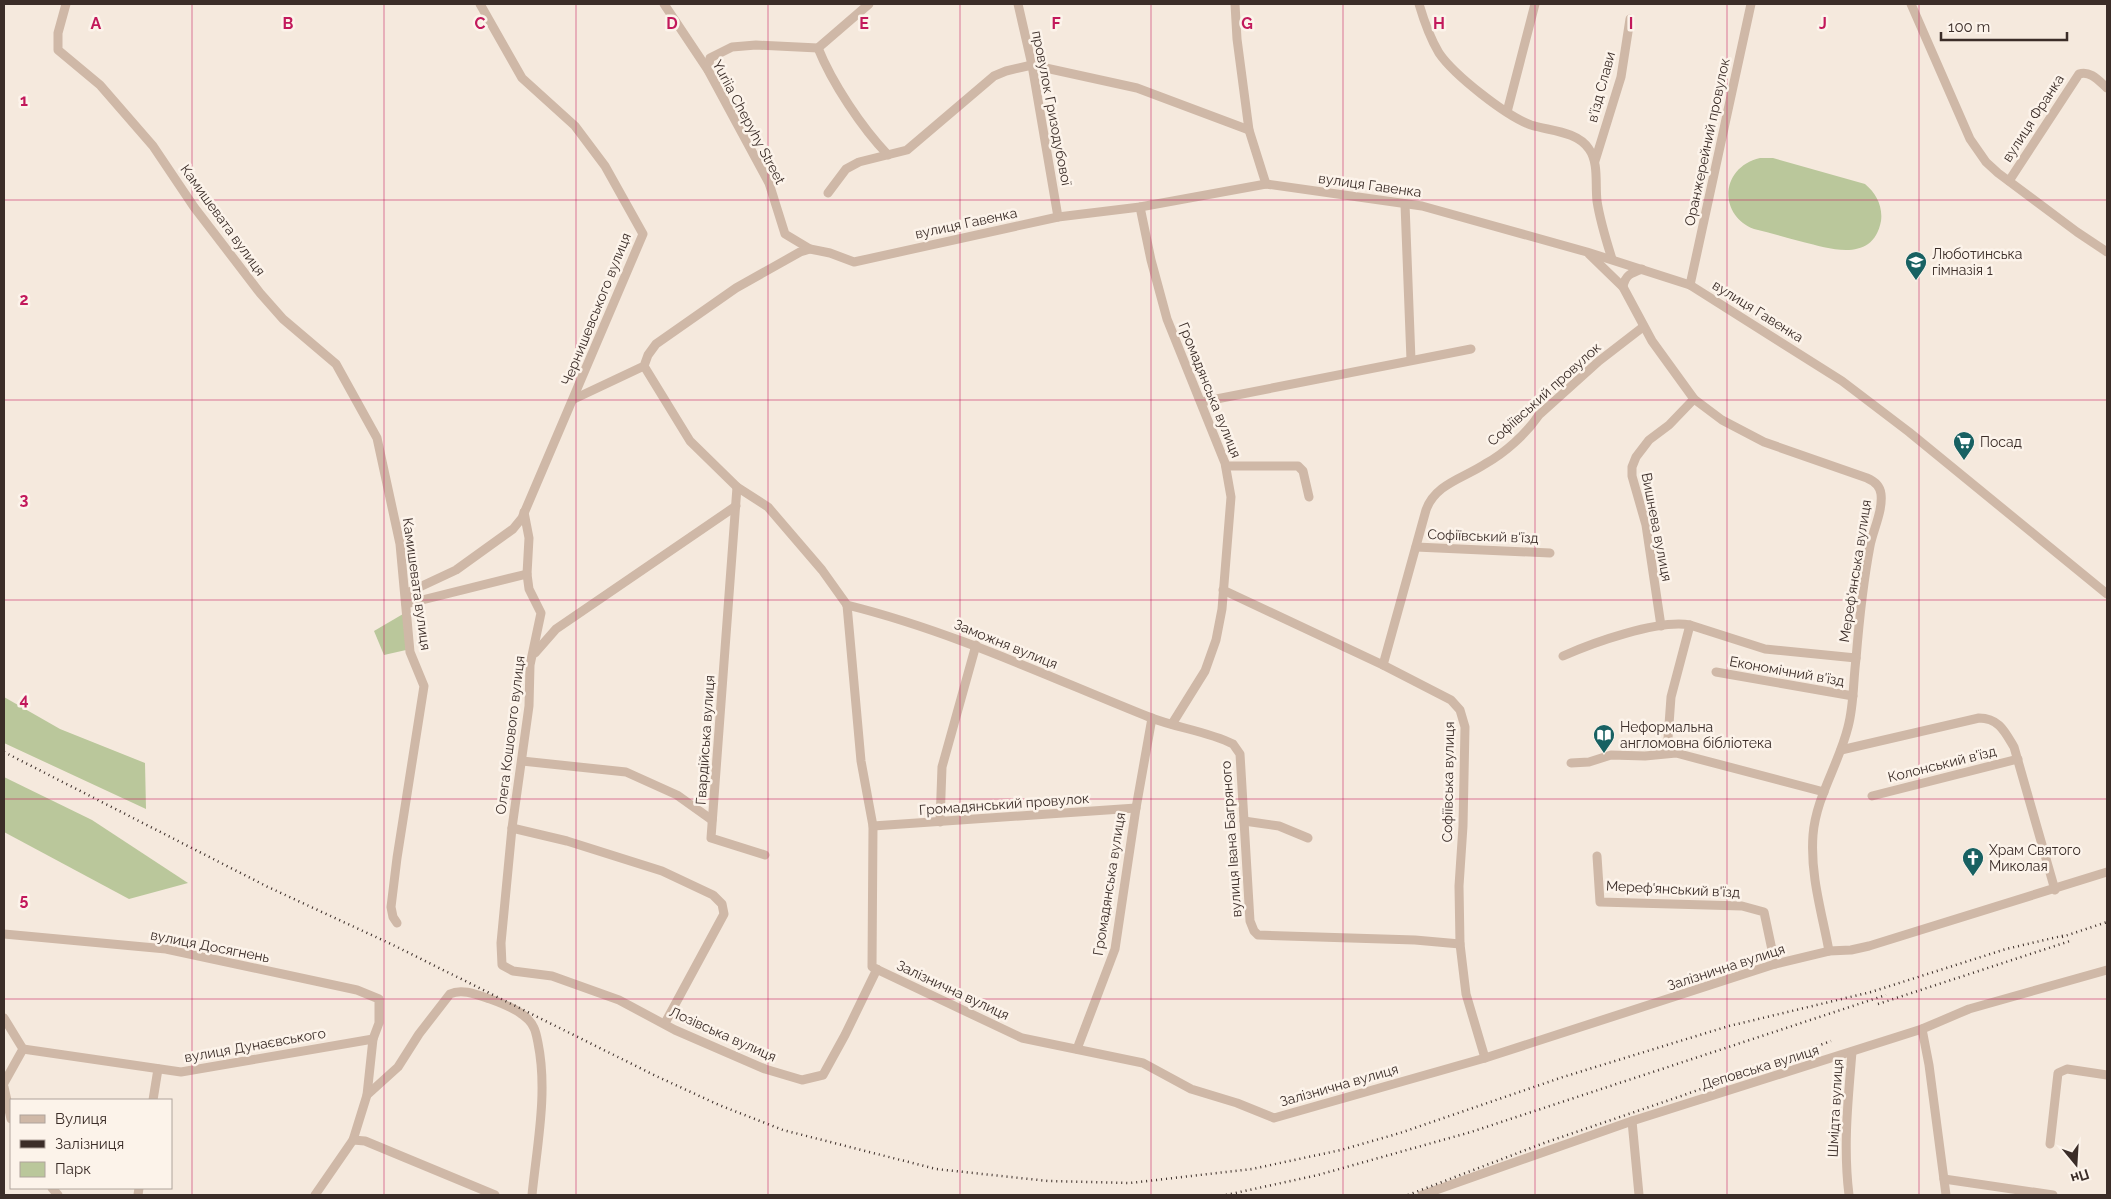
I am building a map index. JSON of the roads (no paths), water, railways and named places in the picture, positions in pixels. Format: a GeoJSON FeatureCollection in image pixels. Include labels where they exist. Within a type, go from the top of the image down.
{"type":"FeatureCollection","features":[{"type":"Feature","properties":{"kind":"street","name":"Камишевата вулиця"},"geometry":{"type":"LineString","coordinates":[[66,4],[58,33],[58,50],[100,85],[153,146],[194,207],[260,293],[283,318],[336,364],[377,438],[400,544],[410,652],[424,686],[393,887],[391,907],[393,917],[397,923]]}},
{"type":"Feature","properties":{"kind":"street","name":"Чернишевського вулиця"},"geometry":{"type":"LineString","coordinates":[[406,604],[409,592],[456,570],[513,528],[524,512],[643,234],[605,166],[575,126],[522,78],[480,4]]}},
{"type":"Feature","properties":{"kind":"street","name":"Yuriia Chepyhy Street"},"geometry":{"type":"LineString","coordinates":[[664,4],[708,70],[769,183],[785,234],[810,249]]}},
{"type":"Feature","properties":{"kind":"street","name":"провулок Гризодубової"},"geometry":{"type":"LineString","coordinates":[[1018,4],[1032,65],[1058,218]]}},
{"type":"Feature","properties":{"kind":"street"},"geometry":{"type":"LineString","coordinates":[[1235,4],[1237,39],[1249,130],[1266,184]]}},
{"type":"Feature","properties":{"kind":"street"},"geometry":{"type":"LineString","coordinates":[[1419,4],[1428,30],[1440,54],[1463,78],[1507,112],[1531,125],[1576,137],[1590,149],[1595,161],[1597,199],[1602,226],[1612,259]]}},
{"type":"Feature","properties":{"kind":"street"},"geometry":{"type":"LineString","coordinates":[[1507,112],[1535,4]]}},
{"type":"Feature","properties":{"kind":"street","name":"Оранжерейний провулок"},"geometry":{"type":"LineString","coordinates":[[1690,285],[1751,4]]}},
{"type":"Feature","properties":{"kind":"street"},"geometry":{"type":"LineString","coordinates":[[1911,4],[1970,138],[1986,162],[2077,232],[2107,252]]}},
{"type":"Feature","properties":{"kind":"street"},"geometry":{"type":"LineString","coordinates":[[708,70],[710,58],[732,47],[784,45],[818,48],[863,5]]}},
{"type":"Feature","properties":{"kind":"street","name":"в'їзд Слави"},"geometry":{"type":"LineString","coordinates":[[1595,161],[1621,77],[1630,19]]}},
{"type":"Feature","properties":{"kind":"street"},"geometry":{"type":"LineString","coordinates":[[818,48],[828,71],[870,135],[888,156]]}},
{"type":"Feature","properties":{"kind":"street"},"geometry":{"type":"LineString","coordinates":[[828,193],[846,169],[859,162],[906,150],[982,84],[994,76],[1032,65],[1137,88],[1249,130]]}},
{"type":"Feature","properties":{"kind":"street","name":"вулиця Франка"},"geometry":{"type":"LineString","coordinates":[[2009,181],[2079,74],[2090,74],[2107,88]]}},
{"type":"Feature","properties":{"kind":"street","name":"вулиця Гавенка"},"geometry":{"type":"LineString","coordinates":[[810,249],[830,253],[854,262],[1058,218],[1140,207],[1266,184],[1422,206],[1612,259],[1690,285],[1842,382],[1909,432],[2107,594]]}},
{"type":"Feature","properties":{"kind":"street"},"geometry":{"type":"LineString","coordinates":[[1405,204],[1411,360]]}},
{"type":"Feature","properties":{"kind":"street","name":"Громадянська вулиця"},"geometry":{"type":"LineString","coordinates":[[1140,207],[1153,268],[1167,319],[1226,466],[1230,497],[1220,625],[1205,671],[1172,724]]}},
{"type":"Feature","properties":{"kind":"street"},"geometry":{"type":"LineString","coordinates":[[574,399],[644,366],[648,355],[656,344],[736,288],[810,249]]}},
{"type":"Feature","properties":{"kind":"street","name":"Мереф'янська вулиця"},"geometry":{"type":"LineString","coordinates":[[1587,252],[1623,286],[1643,327],[1680,382],[1694,399],[1722,420],[1764,442],[1867,478],[1874,481],[1879,487],[1881,495],[1870,546],[1856,658],[1852,712],[1841,750],[1824,792],[1813,833],[1814,884],[1829,952]]}},
{"type":"Feature","properties":{"kind":"street"},"geometry":{"type":"LineString","coordinates":[[1623,286],[1624,280],[1630,273],[1642,269]]}},
{"type":"Feature","properties":{"kind":"street","name":"Софіївський провулок"},"geometry":{"type":"LineString","coordinates":[[1383,665],[1428,502],[1438,491],[1495,458],[1599,361],[1643,327]]}},
{"type":"Feature","properties":{"kind":"street"},"geometry":{"type":"LineString","coordinates":[[1200,402],[1471,349]]}},
{"type":"Feature","properties":{"kind":"street"},"geometry":{"type":"LineString","coordinates":[[644,366],[690,441],[737,487],[768,507],[822,570],[847,605]]}},
{"type":"Feature","properties":{"kind":"street","name":"Вишнева вулиця"},"geometry":{"type":"LineString","coordinates":[[1661,626],[1646,525],[1632,476],[1632,468],[1636,457],[1649,440],[1669,425],[1694,399]]}},
{"type":"Feature","properties":{"kind":"street"},"geometry":{"type":"LineString","coordinates":[[1226,466],[1298,466],[1303,471],[1308,497]]}},
{"type":"Feature","properties":{"kind":"street","name":"Гвардійська вулиця"},"geometry":{"type":"LineString","coordinates":[[712,820],[737,487]]}},
{"type":"Feature","properties":{"kind":"street"},"geometry":{"type":"LineString","coordinates":[[533,655],[556,630],[736,506]]}},
{"type":"Feature","properties":{"kind":"street","name":"Олега Кошового вулиця"},"geometry":{"type":"LineString","coordinates":[[502,965],[501,942],[518,777],[522,761],[529,706],[530,665],[541,613],[530,589],[527,574],[529,538],[524,512]]}},
{"type":"Feature","properties":{"kind":"street","name":"Софіївський в'їзд"},"geometry":{"type":"LineString","coordinates":[[1416,547],[1550,553]]}},
{"type":"Feature","properties":{"kind":"street"},"geometry":{"type":"LineString","coordinates":[[406,604],[527,574]]}},
{"type":"Feature","properties":{"kind":"street","name":"Софіївська вулиця"},"geometry":{"type":"LineString","coordinates":[[1223,590],[1383,665],[1451,700],[1462,716],[1464,726],[1463,826],[1459,886],[1460,944],[1466,994],[1485,1058]]}},
{"type":"Feature","properties":{"kind":"street","name":"Заможня вулиця"},"geometry":{"type":"LineString","coordinates":[[847,605],[891,616],[976,645],[1152,718]]}},
{"type":"Feature","properties":{"kind":"street","name":"Залізнична вулиця"},"geometry":{"type":"LineString","coordinates":[[847,605],[861,760],[873,826],[872,967],[1022,1038],[1143,1063],[1191,1089],[1238,1103],[1274,1118],[1485,1058],[1775,964],[1829,952],[1869,946],[2055,890],[2107,872]]}},
{"type":"Feature","properties":{"kind":"street"},"geometry":{"type":"LineString","coordinates":[[1563,656],[1578,649],[1638,631],[1670,624],[1690,625],[1764,649],[1856,658]]}},
{"type":"Feature","properties":{"kind":"street"},"geometry":{"type":"LineString","coordinates":[[1667,752],[1670,697],[1690,625]]}},
{"type":"Feature","properties":{"kind":"street"},"geometry":{"type":"LineString","coordinates":[[940,822],[942,767],[976,645]]}},
{"type":"Feature","properties":{"kind":"street","name":"Економічний в'їзд"},"geometry":{"type":"LineString","coordinates":[[1716,672],[1853,696]]}},
{"type":"Feature","properties":{"kind":"street","name":"Громадянська вулиця"},"geometry":{"type":"LineString","coordinates":[[1077,1048],[1115,949],[1136,808],[1152,718]]}},
{"type":"Feature","properties":{"kind":"street","name":"вулиця Івана Багряного"},"geometry":{"type":"LineString","coordinates":[[1152,718],[1229,742],[1236,747],[1240,754],[1250,921],[1254,932],[1258,935],[1415,940],[1460,944]]}},
{"type":"Feature","properties":{"kind":"street"},"geometry":{"type":"LineString","coordinates":[[1841,750],[1979,718],[1987,718],[2004,729],[2018,759],[2055,890]]}},
{"type":"Feature","properties":{"kind":"street"},"geometry":{"type":"LineString","coordinates":[[1571,763],[1589,762],[1611,755],[1645,756],[1667,752],[1676,753],[1824,792]]}},
{"type":"Feature","properties":{"kind":"street","name":"Колонський в'їзд"},"geometry":{"type":"LineString","coordinates":[[1872,796],[2018,759]]}},
{"type":"Feature","properties":{"kind":"street","name":"Гвардійська вулиця"},"geometry":{"type":"LineString","coordinates":[[522,761],[626,772],[678,795],[712,820]]}},
{"type":"Feature","properties":{"kind":"street","name":"Громадянський провулок"},"geometry":{"type":"LineString","coordinates":[[873,826],[1136,808]]}},
{"type":"Feature","properties":{"kind":"street"},"geometry":{"type":"LineString","coordinates":[[712,820],[711,838],[765,855]]}},
{"type":"Feature","properties":{"kind":"street"},"geometry":{"type":"LineString","coordinates":[[1244,821],[1279,826],[1308,838]]}},
{"type":"Feature","properties":{"kind":"street"},"geometry":{"type":"LineString","coordinates":[[512,828],[567,841],[662,871],[713,895],[722,904],[724,914],[664,1023]]}},
{"type":"Feature","properties":{"kind":"street","name":"Мереф'янський в'їзд"},"geometry":{"type":"LineString","coordinates":[[1597,856],[1600,902],[1742,906],[1764,912],[1775,964]]}},
{"type":"Feature","properties":{"kind":"street","name":"вулиця Досягнень"},"geometry":{"type":"LineString","coordinates":[[4,934],[166,949],[358,990],[379,999],[379,1023],[373,1039]]}},
{"type":"Feature","properties":{"kind":"street","name":"Лозівська вулиця"},"geometry":{"type":"LineString","coordinates":[[502,965],[513,971],[539,976],[552,976],[619,1000],[675,1030],[765,1068],[802,1080],[823,1075],[845,1035],[876,969]]}},
{"type":"Feature","properties":{"kind":"street","name":"Деповська вулиця"},"geometry":{"type":"LineString","coordinates":[[1422,1195],[1632,1122],[1922,1029],[1969,1010],[2107,970]]}},
{"type":"Feature","properties":{"kind":"street"},"geometry":{"type":"LineString","coordinates":[[367,1095],[398,1067],[437,1009],[454,992],[468,992],[499,1002],[527,1018],[534,1028],[541,1061],[541,1109],[532,1195]]}},
{"type":"Feature","properties":{"kind":"street"},"geometry":{"type":"LineString","coordinates":[[4,1018],[23,1049],[4,1085],[10,1114]]}},
{"type":"Feature","properties":{"kind":"street"},"geometry":{"type":"LineString","coordinates":[[1922,1029],[1929,1065],[1946,1195]]}},
{"type":"Feature","properties":{"kind":"street"},"geometry":{"type":"LineString","coordinates":[[316,1195],[353,1140],[367,1095],[373,1039]]}},
{"type":"Feature","properties":{"kind":"street","name":"вулиця Дунаєвського"},"geometry":{"type":"LineString","coordinates":[[23,1049],[181,1072],[373,1039]]}},
{"type":"Feature","properties":{"kind":"street","name":"Шмідта вулиця"},"geometry":{"type":"LineString","coordinates":[[1849,1195],[1845,1139],[1852,1052]]}},
{"type":"Feature","properties":{"kind":"street"},"geometry":{"type":"LineString","coordinates":[[153,1099],[158,1069]]}},
{"type":"Feature","properties":{"kind":"street"},"geometry":{"type":"LineString","coordinates":[[2050,1144],[2058,1073],[2067,1069],[2107,1075]]}},
{"type":"Feature","properties":{"kind":"street"},"geometry":{"type":"LineString","coordinates":[[1632,1122],[1639,1195]]}},
{"type":"Feature","properties":{"kind":"street"},"geometry":{"type":"LineString","coordinates":[[353,1140],[364,1141],[494,1195]]}},
{"type":"Feature","properties":{"kind":"street"},"geometry":{"type":"LineString","coordinates":[[1944,1179],[2054,1195]]}},
{"type":"Feature","properties":{"kind":"railway"},"geometry":{"type":"LineString","coordinates":[[4,752],[268,887],[391,944],[656,1076],[719,1105],[783,1130],[936,1169],[1048,1181],[1130,1183],[1252,1169],[1341,1150],[1400,1133],[1563,1077],[1729,1026],[1871,992],[2006,949],[2066,935]]}},
{"type":"Feature","properties":{"kind":"railway"},"geometry":{"type":"LineString","coordinates":[[2062,937],[2107,922]]}},
{"type":"Feature","properties":{"kind":"railway"},"geometry":{"type":"LineString","coordinates":[[1878,1004],[2070,941]]}},
{"type":"Feature","properties":{"kind":"railway"},"geometry":{"type":"LineString","coordinates":[[1226,1195],[1318,1175],[1471,1132],[1886,995]]}},
{"type":"Feature","properties":{"kind":"railway"},"geometry":{"type":"LineString","coordinates":[[1408,1195],[1544,1143],[1687,1094],[1831,1041]]}},
{"type":"Feature","properties":{"kind":"place","name":"Люботинська гiмназiя 1"},"geometry":{"type":"Point","coordinates":[1916,281]}},
{"type":"Feature","properties":{"kind":"place","name":"Посад"},"geometry":{"type":"Point","coordinates":[1964,461]}},
{"type":"Feature","properties":{"kind":"place","name":"Неформальна англомовна бібліотека"},"geometry":{"type":"Point","coordinates":[1604,754]}},
{"type":"Feature","properties":{"kind":"place","name":"Храм Святого Миколая"},"geometry":{"type":"Point","coordinates":[1973,877]}}]}
